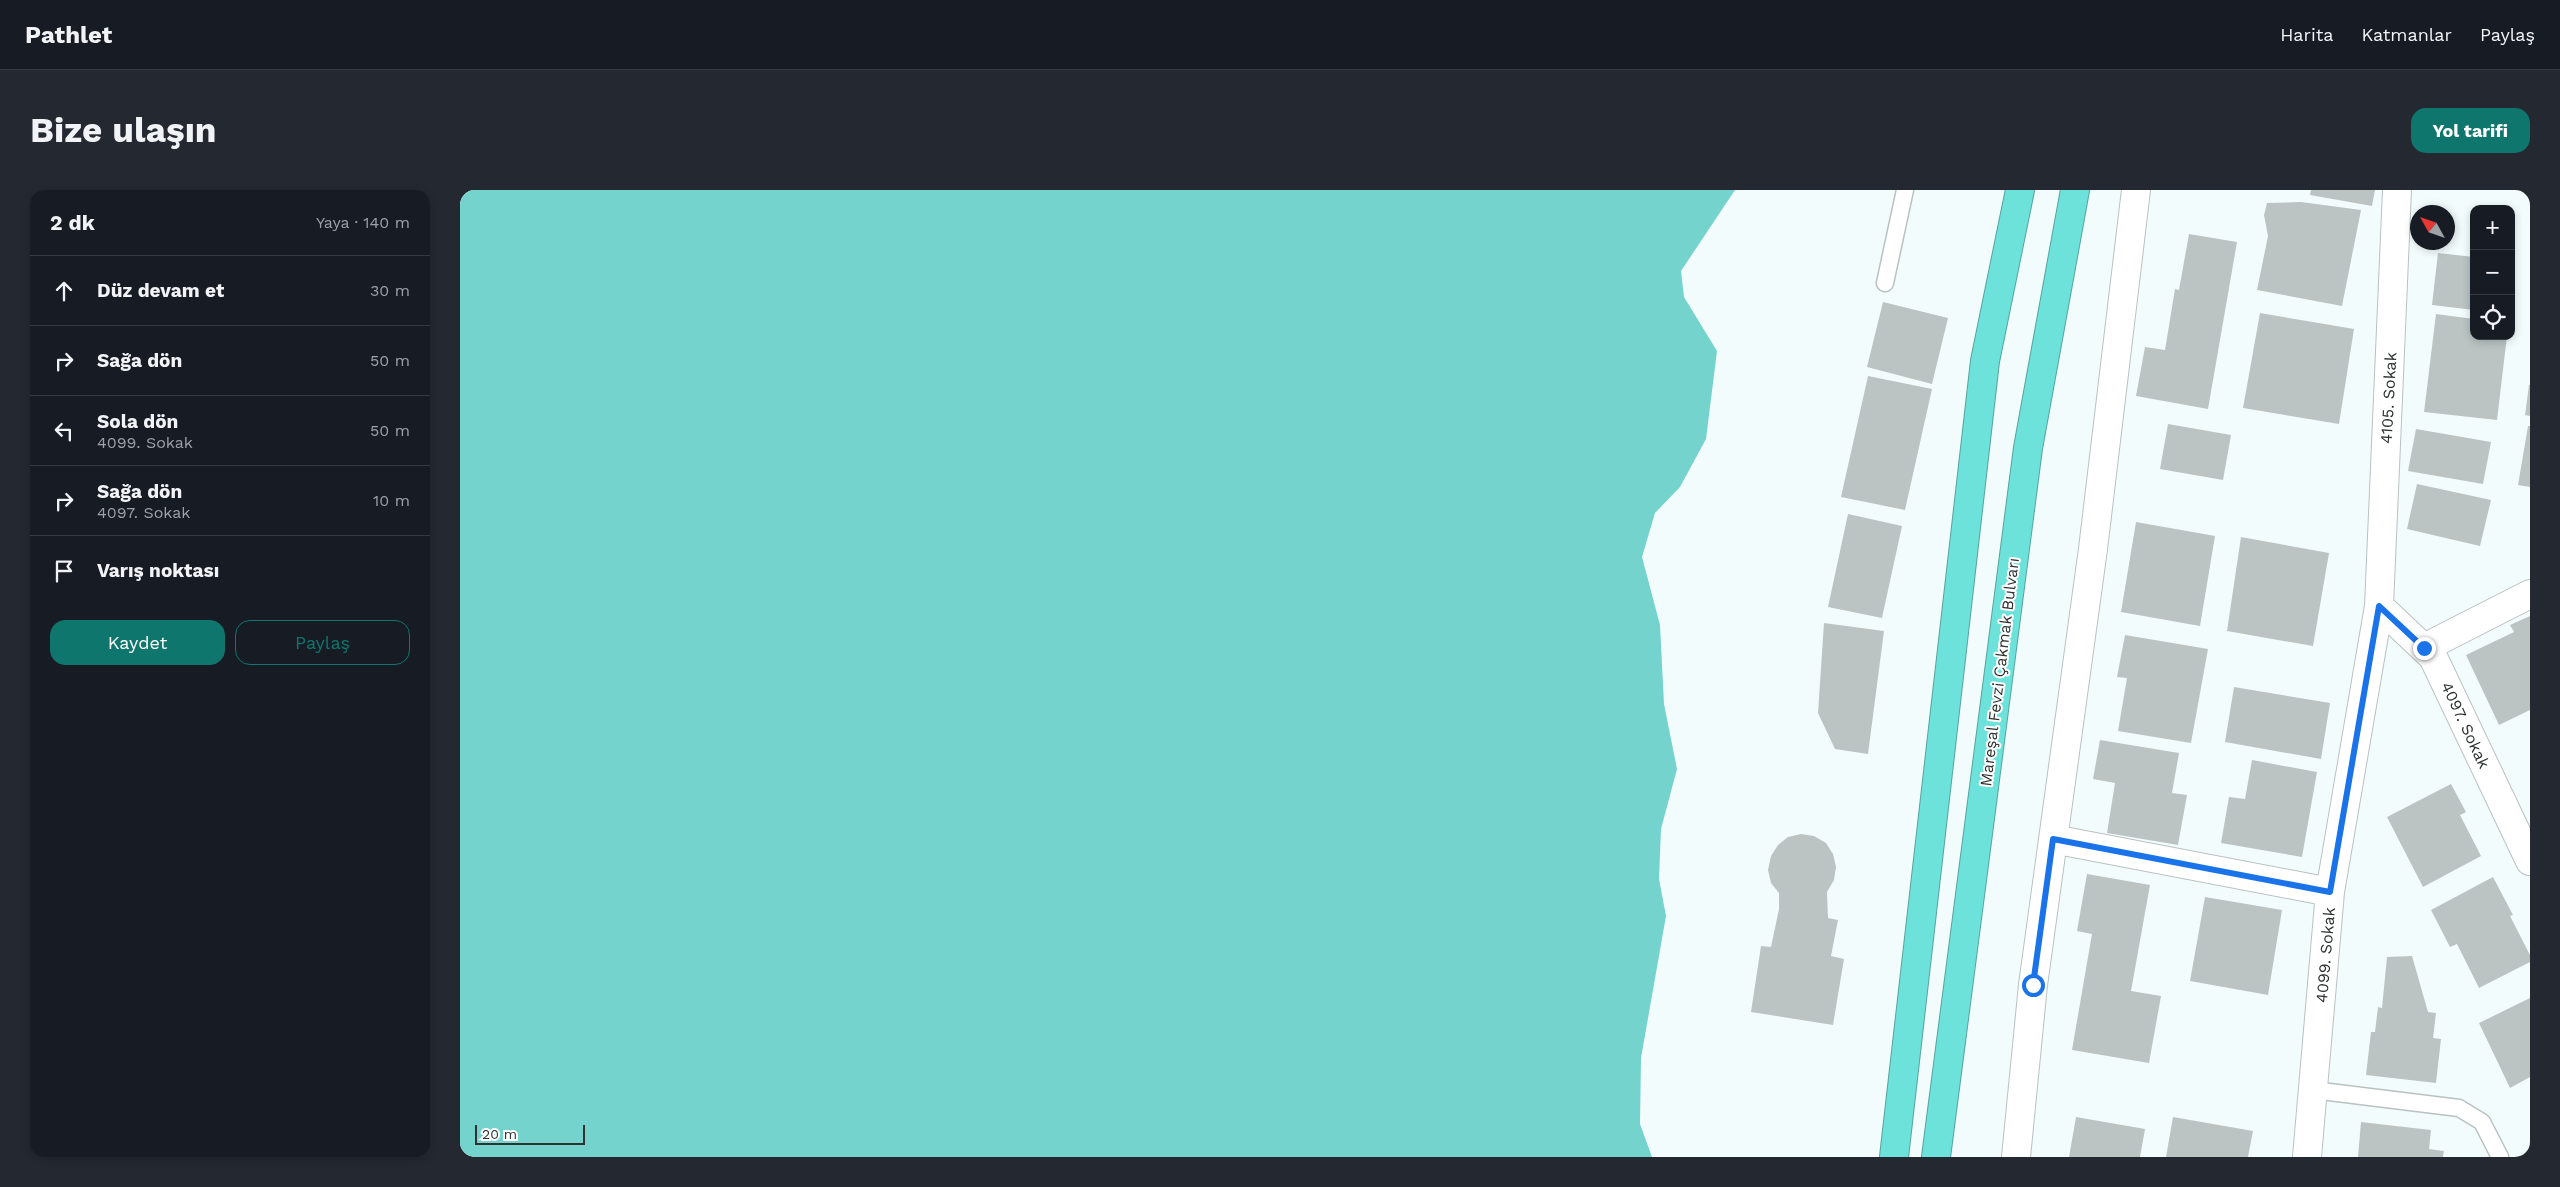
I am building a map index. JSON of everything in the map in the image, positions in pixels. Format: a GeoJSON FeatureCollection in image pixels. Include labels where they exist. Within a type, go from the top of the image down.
{"type":"FeatureCollection","features":[{"type":"Feature","properties":{"kind":"highway"},"geometry":{"type":"LineString","coordinates":[[1894,1157],[1985,361],[2020,190]]}},
{"type":"Feature","properties":{"kind":"highway","name":"Mareşal Fevzi Çakmak Bulvarı"},"geometry":{"type":"LineString","coordinates":[[1936,1157],[2028,448],[2075,190]]}},
{"type":"Feature","properties":{"kind":"street"},"geometry":{"type":"LineString","coordinates":[[2016,1157],[2033,985],[2093,549],[2136,190]]}},
{"type":"Feature","properties":{"kind":"street","name":"4105. Sokak"},"geometry":{"type":"LineString","coordinates":[[2379,606],[2397,190]]}},
{"type":"Feature","properties":{"kind":"street"},"geometry":{"type":"LineString","coordinates":[[2424,648],[2530,594]]}},
{"type":"Feature","properties":{"kind":"street","name":"4097. Sokak"},"geometry":{"type":"LineString","coordinates":[[2379,606],[2433,657],[2530,861]]}},
{"type":"Feature","properties":{"kind":"street","name":"4099. Sokak"},"geometry":{"type":"LineString","coordinates":[[2308,1157],[2330,892],[2379,606]]}},
{"type":"Feature","properties":{"kind":"street"},"geometry":{"type":"LineString","coordinates":[[2053,839],[2330,892]]}},
{"type":"Feature","properties":{"kind":"lane"},"geometry":{"type":"LineString","coordinates":[[1885,283],[1905,190]]}},
{"type":"Feature","properties":{"kind":"lane"},"geometry":{"type":"LineString","coordinates":[[2313,1090],[2459,1108],[2482,1122],[2500,1157]]}},
{"type":"Feature","properties":{"kind":"water"},"geometry":{"type":"Polygon","coordinates":[[[460,190],[1735,190],[1681,271],[1684,297],[1717,351],[1706,439],[1680,487],[1655,513],[1642,557],[1660,625],[1664,704],[1677,769],[1661,829],[1659,879],[1666,916],[1641,1058],[1640,1124],[1652,1157],[460,1157],[460,190]]]}},
{"type":"Feature","properties":{"kind":"building"},"geometry":{"type":"Polygon","coordinates":[[[2311,190],[2375,190],[2372,206],[2310,195],[2311,190]]]}},
{"type":"Feature","properties":{"kind":"building"},"geometry":{"type":"Polygon","coordinates":[[[2301,202],[2361,210],[2342,306],[2257,290],[2268,236],[2264,215],[2267,203],[2301,202]]]}},
{"type":"Feature","properties":{"kind":"building"},"geometry":{"type":"Polygon","coordinates":[[[2189,234],[2237,242],[2208,409],[2136,396],[2145,347],[2165,350],[2175,289],[2179,290],[2189,234]]]}},
{"type":"Feature","properties":{"kind":"building"},"geometry":{"type":"Polygon","coordinates":[[[2438,253],[2470,257],[2470,310],[2432,305],[2438,253]]]}},
{"type":"Feature","properties":{"kind":"building"},"geometry":{"type":"Polygon","coordinates":[[[1883,302],[1948,318],[1932,384],[1867,367],[1883,302]]]}},
{"type":"Feature","properties":{"kind":"building"},"geometry":{"type":"Polygon","coordinates":[[[2260,313],[2354,329],[2339,424],[2243,408],[2260,313]]]}},
{"type":"Feature","properties":{"kind":"building"},"geometry":{"type":"Polygon","coordinates":[[[2436,314],[2470,318],[2470,340],[2507,340],[2497,420],[2424,412],[2436,314]]]}},
{"type":"Feature","properties":{"kind":"building"},"geometry":{"type":"Polygon","coordinates":[[[1868,376],[1932,389],[1905,510],[1841,497],[1868,376]]]}},
{"type":"Feature","properties":{"kind":"building"},"geometry":{"type":"Polygon","coordinates":[[[2530,385],[2530,416],[2525,415],[2530,385]]]}},
{"type":"Feature","properties":{"kind":"building"},"geometry":{"type":"Polygon","coordinates":[[[2168,424],[2231,435],[2223,480],[2160,469],[2168,424]]]}},
{"type":"Feature","properties":{"kind":"building"},"geometry":{"type":"Polygon","coordinates":[[[2528,426],[2530,426],[2530,487],[2518,485],[2528,426]]]}},
{"type":"Feature","properties":{"kind":"building"},"geometry":{"type":"Polygon","coordinates":[[[2416,429],[2491,442],[2483,484],[2408,471],[2416,429]]]}},
{"type":"Feature","properties":{"kind":"building"},"geometry":{"type":"Polygon","coordinates":[[[2417,484],[2491,500],[2480,546],[2407,529],[2417,484]]]}},
{"type":"Feature","properties":{"kind":"building"},"geometry":{"type":"Polygon","coordinates":[[[1848,514],[1902,526],[1882,618],[1828,607],[1848,514]]]}},
{"type":"Feature","properties":{"kind":"building"},"geometry":{"type":"Polygon","coordinates":[[[2136,522],[2215,536],[2200,626],[2121,612],[2136,522]]]}},
{"type":"Feature","properties":{"kind":"building"},"geometry":{"type":"Polygon","coordinates":[[[2241,537],[2329,553],[2313,646],[2227,631],[2241,537]]]}},
{"type":"Feature","properties":{"kind":"building"},"geometry":{"type":"Polygon","coordinates":[[[2530,616],[2530,710],[2499,725],[2466,655],[2514,632],[2510,625],[2530,616]]]}},
{"type":"Feature","properties":{"kind":"building"},"geometry":{"type":"Polygon","coordinates":[[[1824,623],[1884,631],[1868,754],[1835,749],[1818,713],[1824,623]]]}},
{"type":"Feature","properties":{"kind":"building"},"geometry":{"type":"Polygon","coordinates":[[[2125,635],[2208,649],[2191,743],[2118,731],[2127,678],[2117,677],[2125,635]]]}},
{"type":"Feature","properties":{"kind":"building"},"geometry":{"type":"Polygon","coordinates":[[[2234,687],[2330,703],[2321,759],[2225,742],[2234,687]]]}},
{"type":"Feature","properties":{"kind":"building"},"geometry":{"type":"Polygon","coordinates":[[[2100,740],[2179,753],[2172,793],[2187,795],[2178,845],[2107,833],[2115,783],[2093,779],[2100,740]]]}},
{"type":"Feature","properties":{"kind":"building"},"geometry":{"type":"Polygon","coordinates":[[[2252,760],[2317,772],[2302,857],[2221,843],[2229,797],[2245,799],[2252,760]]]}},
{"type":"Feature","properties":{"kind":"building"},"geometry":{"type":"Polygon","coordinates":[[[2451,784],[2466,812],[2460,815],[2481,856],[2423,887],[2387,817],[2451,784]]]}},
{"type":"Feature","properties":{"kind":"building"},"geometry":{"type":"Polygon","coordinates":[[[1801,834],[1814,836],[1826,843],[1833,854],[1836,867],[1834,880],[1827,892],[1828,918],[1838,920],[1831,956],[1844,959],[1833,1025],[1751,1012],[1761,946],[1771,947],[1779,909],[1779,893],[1771,883],[1768,870],[1771,856],[1778,845],[1788,837],[1801,834]]]}},
{"type":"Feature","properties":{"kind":"building"},"geometry":{"type":"Polygon","coordinates":[[[2087,874],[2150,885],[2131,991],[2161,996],[2149,1063],[2072,1050],[2092,934],[2077,931],[2087,874]]]}},
{"type":"Feature","properties":{"kind":"building"},"geometry":{"type":"Polygon","coordinates":[[[2493,877],[2513,915],[2510,916],[2530,955],[2530,962],[2479,988],[2457,944],[2450,947],[2431,910],[2493,877]]]}},
{"type":"Feature","properties":{"kind":"building"},"geometry":{"type":"Polygon","coordinates":[[[2205,897],[2282,910],[2268,995],[2190,981],[2205,897]]]}},
{"type":"Feature","properties":{"kind":"building"},"geometry":{"type":"Polygon","coordinates":[[[2412,956],[2428,1012],[2436,1013],[2433,1038],[2441,1039],[2436,1083],[2366,1075],[2371,1032],[2375,1032],[2378,1007],[2382,1008],[2387,957],[2412,956]]]}},
{"type":"Feature","properties":{"kind":"building"},"geometry":{"type":"Polygon","coordinates":[[[2530,998],[2530,1077],[2510,1088],[2479,1023],[2530,998]]]}},
{"type":"Feature","properties":{"kind":"building"},"geometry":{"type":"Polygon","coordinates":[[[2076,1117],[2145,1129],[2140,1157],[2069,1157],[2076,1117]]]}},
{"type":"Feature","properties":{"kind":"building"},"geometry":{"type":"Polygon","coordinates":[[[2173,1117],[2253,1131],[2248,1157],[2166,1157],[2173,1117]]]}},
{"type":"Feature","properties":{"kind":"building"},"geometry":{"type":"Polygon","coordinates":[[[2361,1122],[2431,1130],[2429,1149],[2444,1151],[2443,1157],[2358,1157],[2361,1122]]]}},
{"type":"Feature","properties":{"kind":"route"},"geometry":{"type":"LineString","coordinates":[[2033,985],[2053,839],[2330,892],[2379,606],[2424,648]]}}]}
